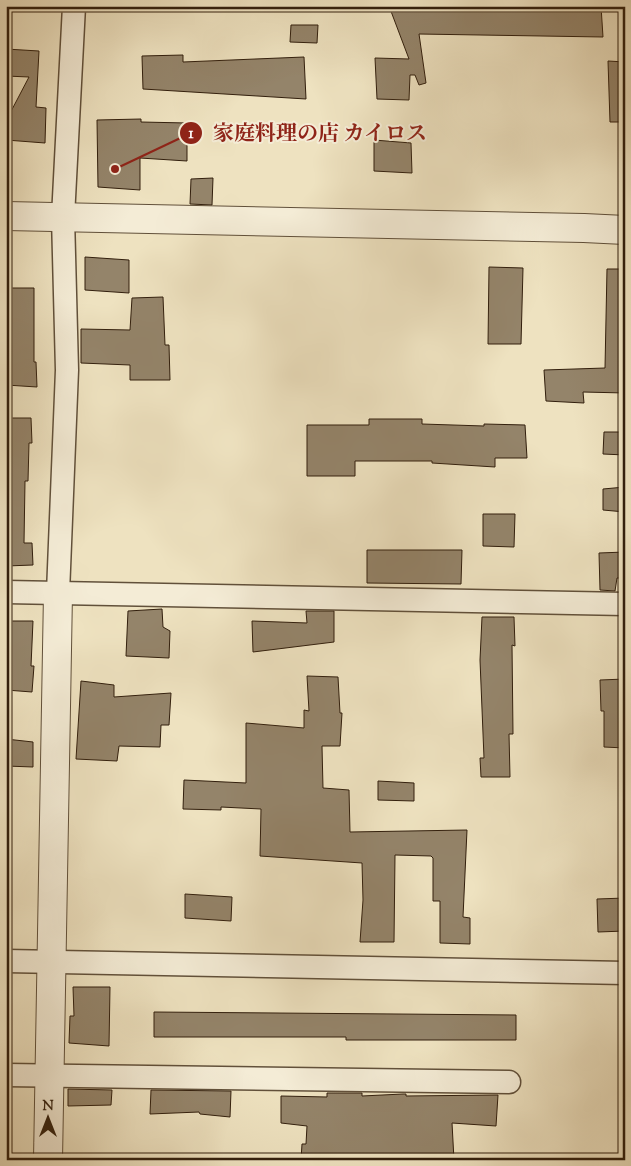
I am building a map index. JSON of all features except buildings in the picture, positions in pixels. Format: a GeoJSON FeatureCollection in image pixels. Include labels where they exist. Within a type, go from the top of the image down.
{"type":"FeatureCollection","features":[{"type":"Feature","properties":{"kind":"street"},"geometry":{"type":"LineString","coordinates":[[48,1160],[58,593],[66,370],[63,217],[74,6]]}},
{"type":"Feature","properties":{"kind":"street"},"geometry":{"type":"LineString","coordinates":[[6,216],[625,230]]}},
{"type":"Feature","properties":{"kind":"street"},"geometry":{"type":"LineString","coordinates":[[6,592],[625,604]]}},
{"type":"Feature","properties":{"kind":"street"},"geometry":{"type":"LineString","coordinates":[[6,961],[625,973]]}},
{"type":"Feature","properties":{"kind":"street"},"geometry":{"type":"LineString","coordinates":[[6,1074],[508,1082]]}},
{"type":"Feature","properties":{"kind":"place","name":"家庭料理の店 カイロス"},"geometry":{"type":"Point","coordinates":[115,169]}}]}
